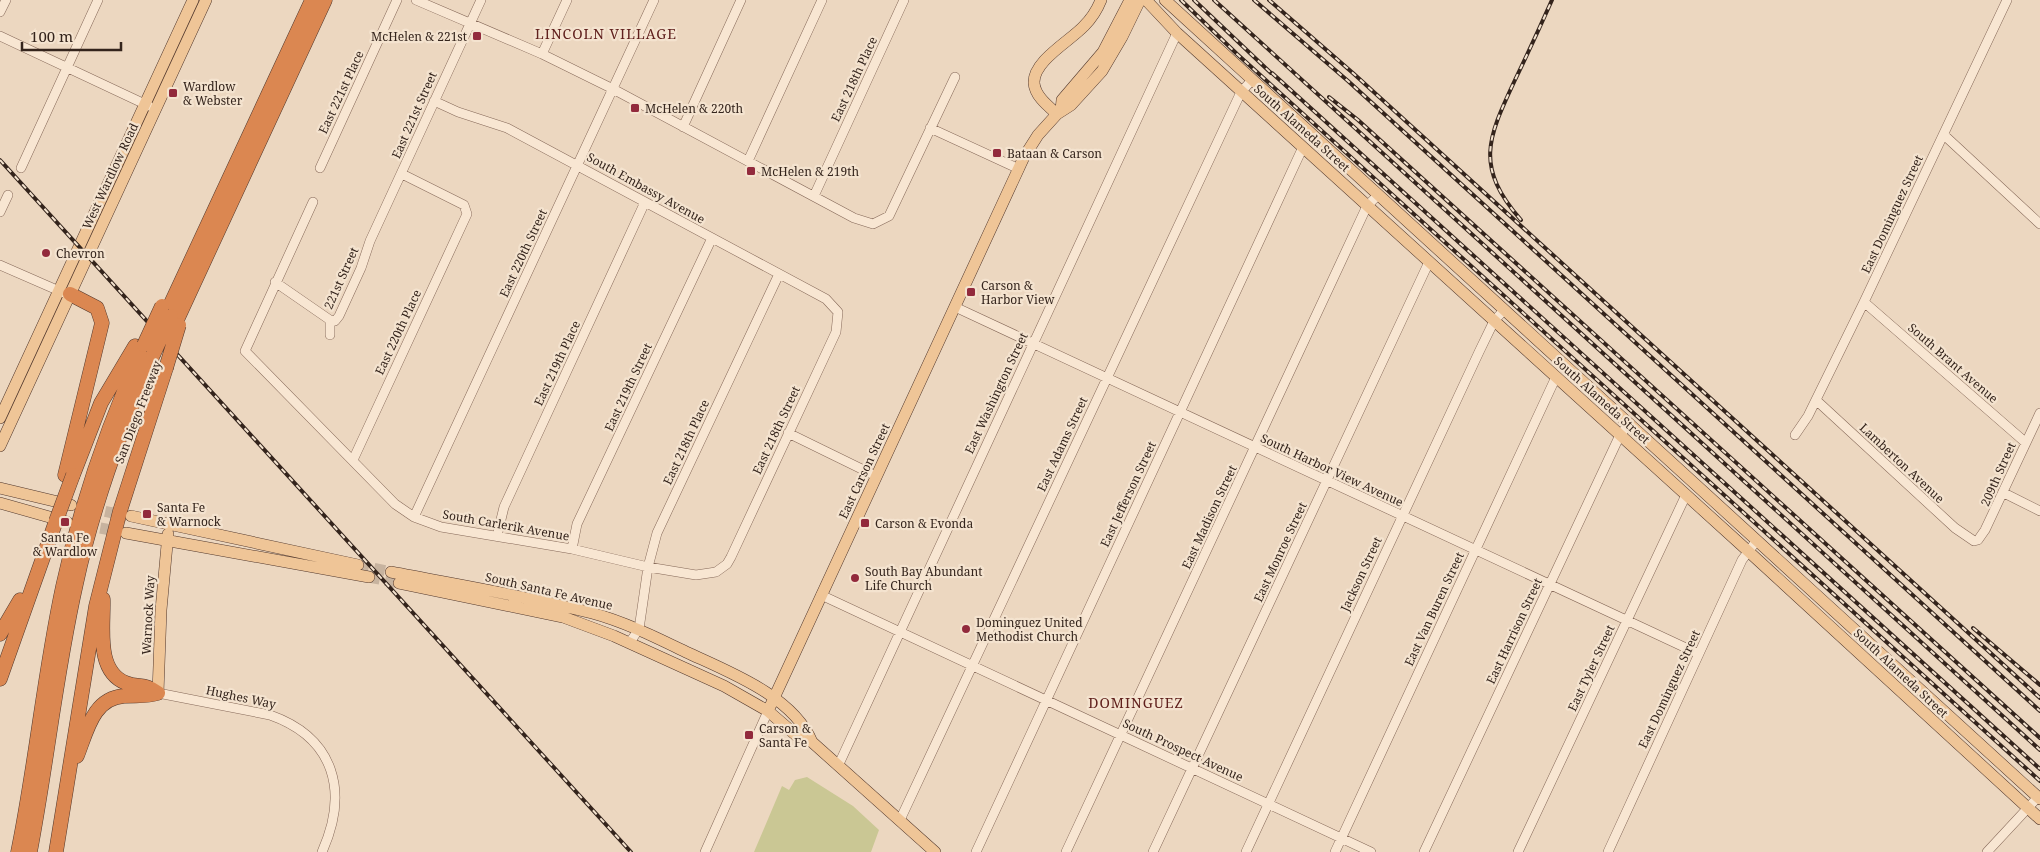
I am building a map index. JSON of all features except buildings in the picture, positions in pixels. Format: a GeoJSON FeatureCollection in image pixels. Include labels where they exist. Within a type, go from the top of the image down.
{"type":"FeatureCollection","features":[{"type":"Feature","properties":{"kind":"highway","name":"San Diego Freeway"},"geometry":{"type":"LineString","coordinates":[[18,852],[24,825],[51,648],[70,556],[102,450],[169,314],[171,286],[304,0]]}},
{"type":"Feature","properties":{"kind":"highway"},"geometry":{"type":"LineString","coordinates":[[26,852],[72,580],[107,456],[151,353],[312,0]]}},
{"type":"Feature","properties":{"kind":"highway"},"geometry":{"type":"LineString","coordinates":[[169,314],[317,0]]}},
{"type":"Feature","properties":{"kind":"highway"},"geometry":{"type":"LineString","coordinates":[[169,314],[188,295],[325,0]]}},
{"type":"Feature","properties":{"kind":"highway"},"geometry":{"type":"LineString","coordinates":[[64,293],[97,308],[102,323],[69,475]]}},
{"type":"Feature","properties":{"kind":"highway","name":"San Diego Freeway"},"geometry":{"type":"LineString","coordinates":[[38,852],[73,632],[89,560],[151,353]]}},
{"type":"Feature","properties":{"kind":"highway"},"geometry":{"type":"LineString","coordinates":[[0,679],[48,544],[62,522],[58,502],[101,403],[151,353]]}},
{"type":"Feature","properties":{"kind":"highway"},"geometry":{"type":"LineString","coordinates":[[56,852],[90,637],[120,511],[151,353]]}},
{"type":"Feature","properties":{"kind":"highway"},"geometry":{"type":"LineString","coordinates":[[30,852],[76,581],[108,469],[151,353]]}},
{"type":"Feature","properties":{"kind":"highway"},"geometry":{"type":"LineString","coordinates":[[0,634],[42,560]]}},
{"type":"Feature","properties":{"kind":"highway"},"geometry":{"type":"LineString","coordinates":[[103,576],[104,652],[107,666],[120,680],[128,684],[148,685],[158,693]]}},
{"type":"Feature","properties":{"kind":"highway"},"geometry":{"type":"LineString","coordinates":[[67,780],[93,715],[103,703],[116,697],[146,697],[158,693]]}},
{"type":"Feature","properties":{"kind":"highway"},"geometry":{"type":"LineString","coordinates":[[14,852],[24,825]]}},
{"type":"Feature","properties":{"kind":"main road","name":"West Wardlow Road"},"geometry":{"type":"LineString","coordinates":[[0,446],[145,104],[193,0]]}},
{"type":"Feature","properties":{"kind":"main road","name":"West Wardlow Road"},"geometry":{"type":"LineString","coordinates":[[0,418],[156,109],[206,0]]}},
{"type":"Feature","properties":{"kind":"main road"},"geometry":{"type":"LineString","coordinates":[[1059,112],[1037,92],[1034,83],[1036,72],[1042,63],[1086,24],[1101,0]]}},
{"type":"Feature","properties":{"kind":"main road","name":"East Carson Street"},"geometry":{"type":"LineString","coordinates":[[768,711],[1019,169],[1034,141],[1059,112],[1071,105],[1102,71],[1130,0]]}},
{"type":"Feature","properties":{"kind":"main road","name":"East Carson Street"},"geometry":{"type":"LineString","coordinates":[[1114,41],[1140,0]]}},
{"type":"Feature","properties":{"kind":"main road","name":"South Alameda Street"},"geometry":{"type":"LineString","coordinates":[[1146,0],[1177,34],[1748,551],[2040,819]]}},
{"type":"Feature","properties":{"kind":"main road","name":"South Alameda Street"},"geometry":{"type":"LineString","coordinates":[[1165,0],[2039,798]]}},
{"type":"Feature","properties":{"kind":"main road"},"geometry":{"type":"LineString","coordinates":[[0,488],[71,505]]}},
{"type":"Feature","properties":{"kind":"main road"},"geometry":{"type":"LineString","coordinates":[[2,505],[62,522]]}},
{"type":"Feature","properties":{"kind":"main road"},"geometry":{"type":"LineString","coordinates":[[131,516],[358,565]]}},
{"type":"Feature","properties":{"kind":"main road","name":"Warnock Way"},"geometry":{"type":"LineString","coordinates":[[158,693],[161,610],[169,525]]}},
{"type":"Feature","properties":{"kind":"main road"},"geometry":{"type":"LineString","coordinates":[[126,533],[369,577]]}},
{"type":"Feature","properties":{"kind":"main road","name":"South Santa Fe Avenue"},"geometry":{"type":"LineString","coordinates":[[392,572],[584,611],[638,629],[729,671],[774,698],[806,727],[812,742]]}},
{"type":"Feature","properties":{"kind":"main road","name":"South Santa Fe Avenue"},"geometry":{"type":"LineString","coordinates":[[398,583],[563,617],[630,642],[711,679],[768,711],[797,736],[812,742],[935,852]]}},
{"type":"Feature","properties":{"kind":"main road"},"geometry":{"type":"LineString","coordinates":[[1949,737],[1959,726]]}},
{"type":"Feature","properties":{"kind":"street"},"geometry":{"type":"LineString","coordinates":[[0,12],[6,0]]}},
{"type":"Feature","properties":{"kind":"street"},"geometry":{"type":"LineString","coordinates":[[21,168],[98,0]]}},
{"type":"Feature","properties":{"kind":"street","name":"East 221st Place"},"geometry":{"type":"LineString","coordinates":[[320,168],[397,0]]}},
{"type":"Feature","properties":{"kind":"street"},"geometry":{"type":"LineString","coordinates":[[416,0],[542,54],[613,89],[854,218],[873,224],[889,216],[955,77]]}},
{"type":"Feature","properties":{"kind":"street","name":"East 221st Street"},"geometry":{"type":"LineString","coordinates":[[370,241],[481,0]]}},
{"type":"Feature","properties":{"kind":"street"},"geometry":{"type":"LineString","coordinates":[[542,54],[567,0]]}},
{"type":"Feature","properties":{"kind":"street","name":"East 220th Street"},"geometry":{"type":"LineString","coordinates":[[414,517],[654,0]]}},
{"type":"Feature","properties":{"kind":"street"},"geometry":{"type":"LineString","coordinates":[[683,127],[741,0]]}},
{"type":"Feature","properties":{"kind":"street"},"geometry":{"type":"LineString","coordinates":[[748,161],[822,0]]}},
{"type":"Feature","properties":{"kind":"street","name":"East 218th Place"},"geometry":{"type":"LineString","coordinates":[[814,196],[904,0]]}},
{"type":"Feature","properties":{"kind":"street","name":"East Dominguez Street"},"geometry":{"type":"LineString","coordinates":[[1795,435],[1804,424],[1864,302],[2007,0]]}},
{"type":"Feature","properties":{"kind":"street","name":"East Washington Street"},"geometry":{"type":"LineString","coordinates":[[838,764],[1177,34]]}},
{"type":"Feature","properties":{"kind":"street"},"geometry":{"type":"LineString","coordinates":[[0,36],[156,109]]}},
{"type":"Feature","properties":{"kind":"street","name":"East Adams Street"},"geometry":{"type":"LineString","coordinates":[[900,820],[1241,92],[1252,80]]}},
{"type":"Feature","properties":{"kind":"street","name":"South Embassy Avenue"},"geometry":{"type":"LineString","coordinates":[[434,101],[458,112],[507,128],[578,165],[826,299],[838,312]]}},
{"type":"Feature","properties":{"kind":"street"},"geometry":{"type":"LineString","coordinates":[[930,128],[1019,169]]}},
{"type":"Feature","properties":{"kind":"street"},"geometry":{"type":"LineString","coordinates":[[1944,135],[2040,224]]}},
{"type":"Feature","properties":{"kind":"street","name":"East Jefferson Street"},"geometry":{"type":"LineString","coordinates":[[976,852],[1303,148]]}},
{"type":"Feature","properties":{"kind":"street","name":"East 220th Place"},"geometry":{"type":"LineString","coordinates":[[353,460],[467,214],[464,205],[402,174]]}},
{"type":"Feature","properties":{"kind":"street","name":"East Madison Street"},"geometry":{"type":"LineString","coordinates":[[1066,852],[1368,206],[1378,194]]}},
{"type":"Feature","properties":{"kind":"street"},"geometry":{"type":"LineString","coordinates":[[0,212],[8,195]]}},
{"type":"Feature","properties":{"kind":"street"},"geometry":{"type":"LineString","coordinates":[[313,202],[275,282],[330,320],[330,335]]}},
{"type":"Feature","properties":{"kind":"street","name":"East 219th Place"},"geometry":{"type":"LineString","coordinates":[[497,536],[504,507],[645,202]]}},
{"type":"Feature","properties":{"kind":"street","name":"East 219th Street"},"geometry":{"type":"LineString","coordinates":[[572,549],[577,524],[712,238]]}},
{"type":"Feature","properties":{"kind":"street","name":"221st Street"},"geometry":{"type":"LineString","coordinates":[[330,320],[335,321],[339,316],[362,268],[370,241]]}},
{"type":"Feature","properties":{"kind":"street","name":"East Monroe Street"},"geometry":{"type":"LineString","coordinates":[[1153,852],[1429,262]]}},
{"type":"Feature","properties":{"kind":"street"},"geometry":{"type":"LineString","coordinates":[[0,265],[64,293]]}},
{"type":"Feature","properties":{"kind":"street","name":"East 218th Place"},"geometry":{"type":"LineString","coordinates":[[638,629],[648,567],[657,533],[778,274]]}},
{"type":"Feature","properties":{"kind":"street","name":"South Carlerik Avenue"},"geometry":{"type":"LineString","coordinates":[[275,282],[245,351],[395,504],[414,517],[441,527],[572,549],[648,567],[703,576],[721,569],[731,557]]}},
{"type":"Feature","properties":{"kind":"street","name":"South Brant Avenue"},"geometry":{"type":"LineString","coordinates":[[1864,302],[2025,442]]}},
{"type":"Feature","properties":{"kind":"street","name":"South Harbor View Avenue"},"geometry":{"type":"LineString","coordinates":[[955,307],[1699,654]]}},
{"type":"Feature","properties":{"kind":"street","name":"Jackson Street"},"geometry":{"type":"LineString","coordinates":[[1246,852],[1494,321],[1504,310]]}},
{"type":"Feature","properties":{"kind":"street","name":"East 218th Street"},"geometry":{"type":"LineString","coordinates":[[731,557],[836,332],[838,312]]}},
{"type":"Feature","properties":{"kind":"street","name":"East Van Buren Street"},"geometry":{"type":"LineString","coordinates":[[1335,852],[1556,377]]}},
{"type":"Feature","properties":{"kind":"street","name":"Lamberton Avenue"},"geometry":{"type":"LineString","coordinates":[[1816,400],[1955,528],[1974,540]]}},
{"type":"Feature","properties":{"kind":"street","name":"209th Street"},"geometry":{"type":"LineString","coordinates":[[1974,540],[1982,536],[2004,493],[2025,442],[2040,413]]}},
{"type":"Feature","properties":{"kind":"street","name":"East Harrison Street"},"geometry":{"type":"LineString","coordinates":[[1424,852],[1620,435],[1630,423]]}},
{"type":"Feature","properties":{"kind":"street"},"geometry":{"type":"LineString","coordinates":[[788,433],[876,476]]}},
{"type":"Feature","properties":{"kind":"street"},"geometry":{"type":"LineString","coordinates":[[2004,493],[2040,511]]}},
{"type":"Feature","properties":{"kind":"street","name":"East Tyler Street"},"geometry":{"type":"LineString","coordinates":[[1518,852],[1686,495]]}},
{"type":"Feature","properties":{"kind":"street","name":"East Dominguez Street"},"geometry":{"type":"LineString","coordinates":[[1608,852],[1748,551],[1757,540]]}},
{"type":"Feature","properties":{"kind":"street","name":"South Prospect Avenue"},"geometry":{"type":"LineString","coordinates":[[821,595],[1372,852]]}},
{"type":"Feature","properties":{"kind":"street"},"geometry":{"type":"LineString","coordinates":[[630,642],[638,629]]}},
{"type":"Feature","properties":{"kind":"street","name":"Hughes Way"},"geometry":{"type":"LineString","coordinates":[[158,693],[270,715],[287,721],[314,740],[326,757],[334,776],[336,798],[334,819],[322,852]]}},
{"type":"Feature","properties":{"kind":"street","name":"East Carson Street"},"geometry":{"type":"LineString","coordinates":[[705,852],[768,711]]}},
{"type":"Feature","properties":{"kind":"street"},"geometry":{"type":"LineString","coordinates":[[1987,852],[2039,798]]}},
{"type":"Feature","properties":{"kind":"shaded area"},"geometry":{"type":"Polygon","coordinates":[[[807,777],[853,806],[879,830],[871,852],[754,852],[782,786],[789,790],[795,780],[807,777]]]}},
{"type":"Feature","properties":{"kind":"tunnel"},"geometry":{"type":"LineString","coordinates":[[89,508],[127,516]]}},
{"type":"Feature","properties":{"kind":"tunnel"},"geometry":{"type":"LineString","coordinates":[[84,525],[122,532]]}},
{"type":"Feature","properties":{"kind":"tunnel"},"geometry":{"type":"LineString","coordinates":[[358,565],[391,572]]}},
{"type":"Feature","properties":{"kind":"tunnel"},"geometry":{"type":"LineString","coordinates":[[369,577],[399,583]]}},
{"type":"Feature","properties":{"kind":"railway"},"geometry":{"type":"LineString","coordinates":[[1181,0],[1237,54],[2040,781]]}},
{"type":"Feature","properties":{"kind":"railway"},"geometry":{"type":"LineString","coordinates":[[1194,0],[1271,73]]}},
{"type":"Feature","properties":{"kind":"railway"},"geometry":{"type":"LineString","coordinates":[[1214,0],[2040,750]]}},
{"type":"Feature","properties":{"kind":"railway"},"geometry":{"type":"LineString","coordinates":[[1254,0],[1348,81],[2040,711]]}},
{"type":"Feature","properties":{"kind":"railway"},"geometry":{"type":"LineString","coordinates":[[1269,0],[1354,74],[2040,698]]}},
{"type":"Feature","properties":{"kind":"railway"},"geometry":{"type":"LineString","coordinates":[[1521,220],[1496,184],[1491,167],[1490,152],[1498,119],[1552,0]]}},
{"type":"Feature","properties":{"kind":"railway"},"geometry":{"type":"LineString","coordinates":[[1272,73],[2040,769]]}},
{"type":"Feature","properties":{"kind":"railway"},"geometry":{"type":"LineString","coordinates":[[1329,97],[1358,120],[2040,738]]}},
{"type":"Feature","properties":{"kind":"railway"},"geometry":{"type":"LineString","coordinates":[[0,160],[631,852]]}},
{"type":"Feature","properties":{"kind":"railway"},"geometry":{"type":"LineString","coordinates":[[1973,628],[2040,685]]}},
{"type":"Feature","properties":{"kind":"place","name":"McHelen & 221st"},"geometry":{"type":"Point","coordinates":[477,36]}},
{"type":"Feature","properties":{"kind":"place","name":"Wardlow & Webster"},"geometry":{"type":"Point","coordinates":[173,93]}},
{"type":"Feature","properties":{"kind":"place","name":"McHelen & 220th"},"geometry":{"type":"Point","coordinates":[635,108]}},
{"type":"Feature","properties":{"kind":"place","name":"Bataan & Carson"},"geometry":{"type":"Point","coordinates":[997,153]}},
{"type":"Feature","properties":{"kind":"place","name":"McHelen & 219th"},"geometry":{"type":"Point","coordinates":[751,171]}},
{"type":"Feature","properties":{"kind":"place","name":"Chevron"},"geometry":{"type":"Point","coordinates":[46,253]}},
{"type":"Feature","properties":{"kind":"place","name":"Carson & Harbor View"},"geometry":{"type":"Point","coordinates":[971,292]}},
{"type":"Feature","properties":{"kind":"place","name":"Santa Fe & Warnock"},"geometry":{"type":"Point","coordinates":[147,514]}},
{"type":"Feature","properties":{"kind":"place","name":"Santa Fe & Wardlow"},"geometry":{"type":"Point","coordinates":[65,522]}},
{"type":"Feature","properties":{"kind":"place","name":"Carson & Evonda"},"geometry":{"type":"Point","coordinates":[865,523]}},
{"type":"Feature","properties":{"kind":"place","name":"South Bay Abundant Life Church"},"geometry":{"type":"Point","coordinates":[855,578]}},
{"type":"Feature","properties":{"kind":"place","name":"Dominguez United Methodist Church"},"geometry":{"type":"Point","coordinates":[966,629]}},
{"type":"Feature","properties":{"kind":"place","name":"Carson & Santa Fe"},"geometry":{"type":"Point","coordinates":[749,735]}},
{"type":"Feature","properties":{"kind":"district","name":"LINCOLN VILLAGE"},"geometry":{"type":"Point","coordinates":[606,33]}},
{"type":"Feature","properties":{"kind":"district","name":"DOMINGUEZ"},"geometry":{"type":"Point","coordinates":[1136,702]}}]}
